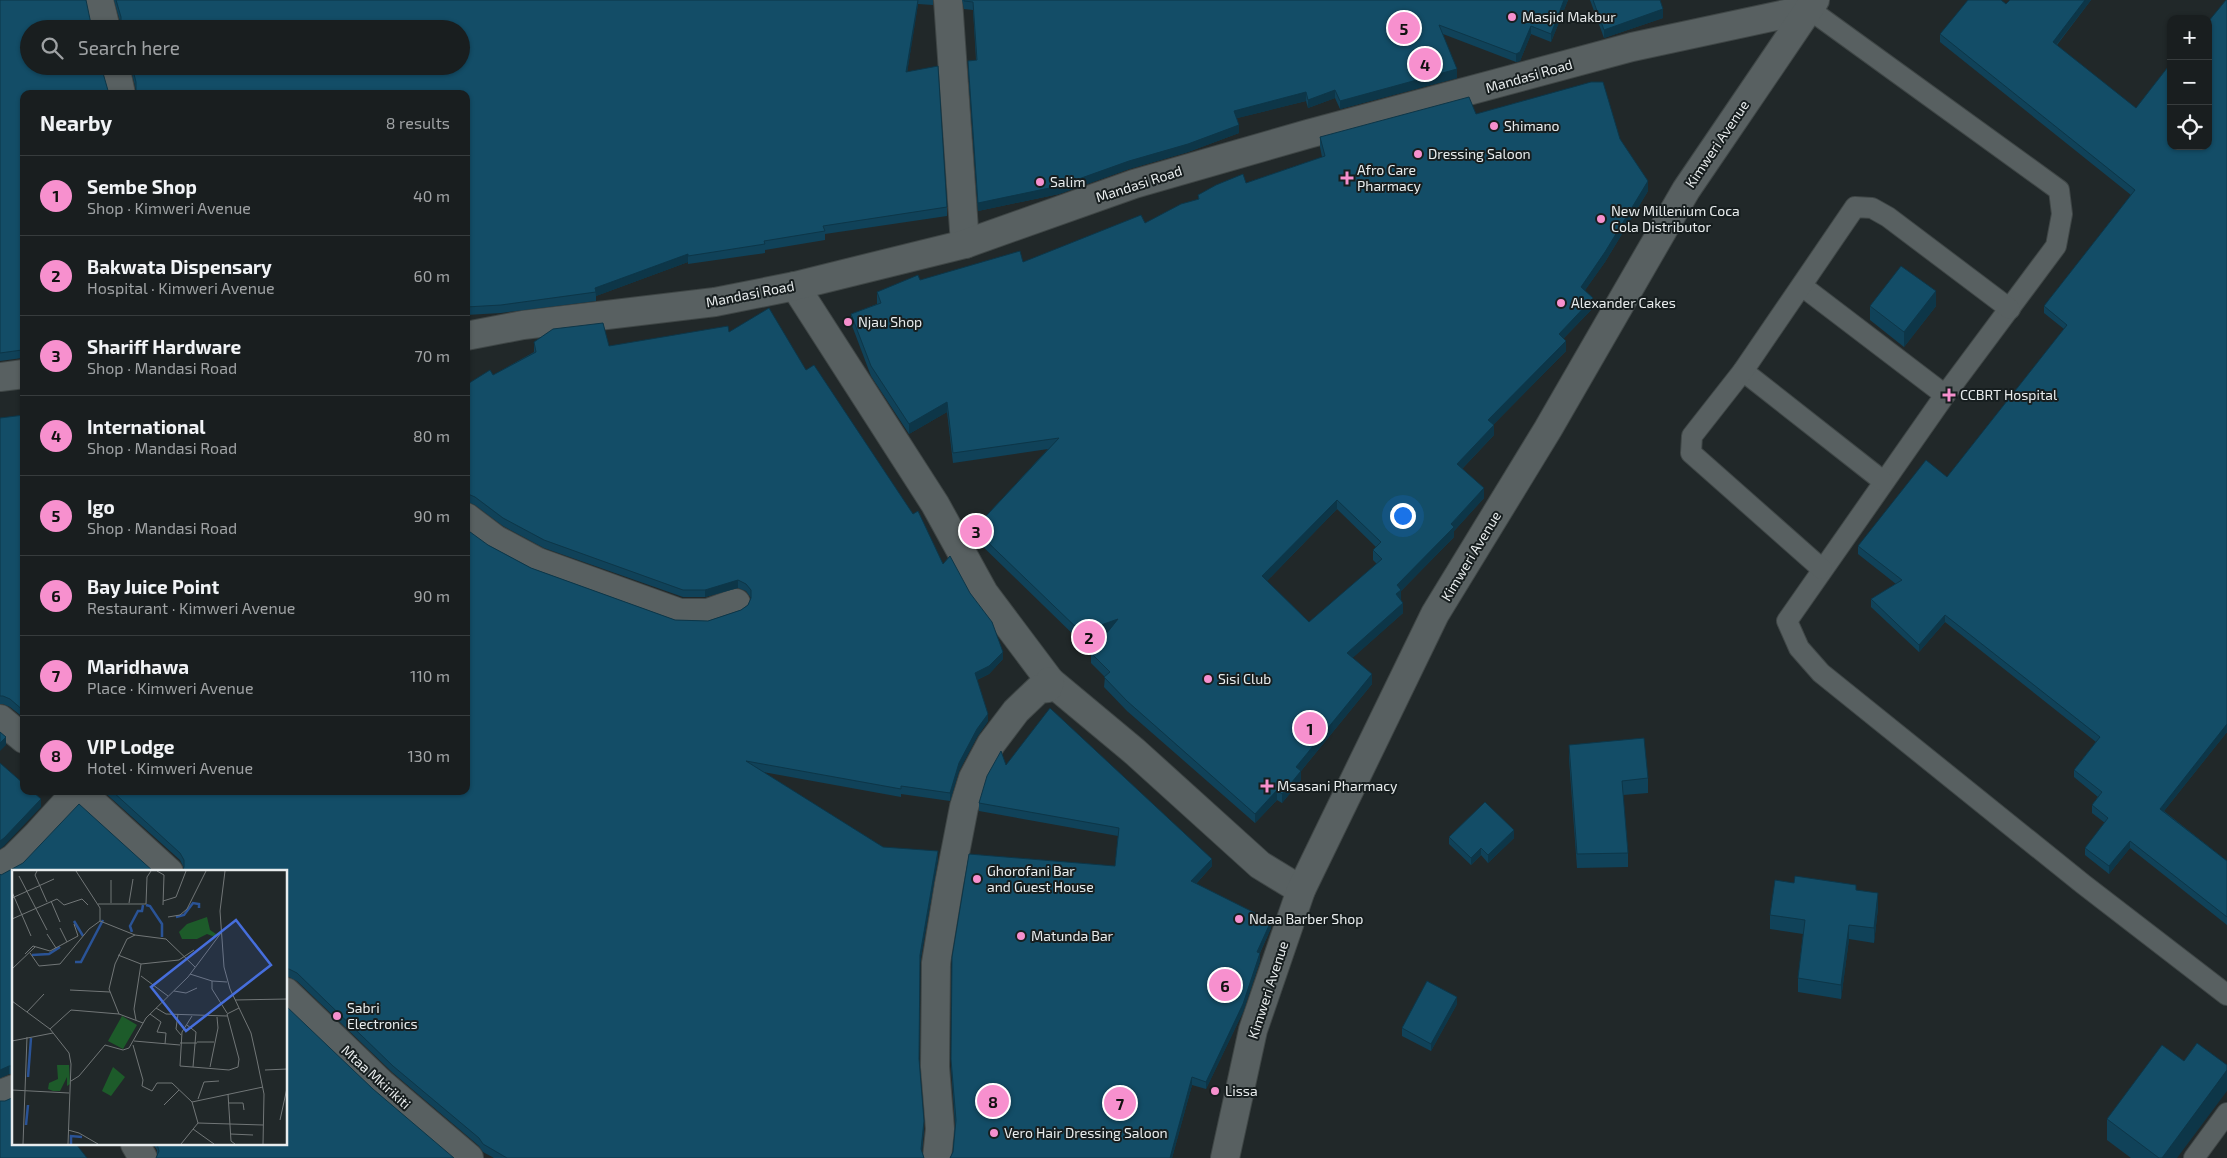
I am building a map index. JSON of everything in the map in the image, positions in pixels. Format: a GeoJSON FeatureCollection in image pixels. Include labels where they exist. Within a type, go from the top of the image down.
{"type":"FeatureCollection","features":[{"type":"Feature","properties":{"kind":"street"},"geometry":{"type":"LineString","coordinates":[[99,0],[104,20]]}},
{"type":"Feature","properties":{"kind":"street"},"geometry":{"type":"LineString","coordinates":[[948,0],[965,244]]}},
{"type":"Feature","properties":{"kind":"street","name":"Mandasi Road"},"geometry":{"type":"LineString","coordinates":[[470,335],[523,325],[715,302],[795,286],[965,244],[1134,184],[1308,134],[1632,47],[1812,5]]}},
{"type":"Feature","properties":{"kind":"street","name":"Kimweri Avenue"},"geometry":{"type":"LineString","coordinates":[[1225,1158],[1253,1030],[1301,890],[1435,614],[1548,429],[1686,190],[1812,5]]}},
{"type":"Feature","properties":{"kind":"street"},"geometry":{"type":"LineString","coordinates":[[117,75],[120,90]]}},
{"type":"Feature","properties":{"kind":"street"},"geometry":{"type":"LineString","coordinates":[[795,286],[935,504],[984,593],[1050,681],[1134,751],[1260,865],[1301,890]]}},
{"type":"Feature","properties":{"kind":"street"},"geometry":{"type":"LineString","coordinates":[[0,377],[20,374]]}},
{"type":"Feature","properties":{"kind":"street"},"geometry":{"type":"LineString","coordinates":[[470,520],[495,539],[538,562],[680,613],[708,613],[736,603]]}},
{"type":"Feature","properties":{"kind":"street"},"geometry":{"type":"LineString","coordinates":[[937,1158],[940,1129],[935,1067],[936,962],[948,884],[964,807],[973,778],[991,744],[1016,711],[1038,690],[1048,688],[1050,681]]}},
{"type":"Feature","properties":{"kind":"street"},"geometry":{"type":"LineString","coordinates":[[0,719],[20,735]]}},
{"type":"Feature","properties":{"kind":"street"},"geometry":{"type":"LineString","coordinates":[[0,867],[14,858],[75,795]]}},
{"type":"Feature","properties":{"kind":"street"},"geometry":{"type":"LineString","coordinates":[[83,795],[167,870]]}},
{"type":"Feature","properties":{"kind":"street","name":"Mtaa Mkirikiti"},"geometry":{"type":"LineString","coordinates":[[288,996],[383,1085],[470,1158]]}},
{"type":"Feature","properties":{"kind":"street"},"geometry":{"type":"LineString","coordinates":[[0,1094],[12,1090]]}},
{"type":"Feature","properties":{"kind":"street"},"geometry":{"type":"LineString","coordinates":[[136,1146],[143,1158]]}},
{"type":"Feature","properties":{"kind":"lane"},"geometry":{"type":"LineString","coordinates":[[1812,5],[2059,190],[2062,214],[2056,246],[1883,481],[1787,621],[1799,648],[1820,673],[2083,884],[2227,995]]}},
{"type":"Feature","properties":{"kind":"lane"},"geometry":{"type":"LineString","coordinates":[[1822,569],[1691,453],[1692,436],[1743,371],[1855,207],[1872,208],[1888,217],[2010,309]]}},
{"type":"Feature","properties":{"kind":"lane"},"geometry":{"type":"LineString","coordinates":[[1802,286],[1945,395]]}},
{"type":"Feature","properties":{"kind":"lane"},"geometry":{"type":"LineString","coordinates":[[1743,371],[1883,481]]}},
{"type":"Feature","properties":{"kind":"lane"},"geometry":{"type":"LineString","coordinates":[[2194,1158],[2227,1113]]}},
{"type":"Feature","properties":{"kind":"building"},"geometry":{"type":"Polygon","coordinates":[[[0,0],[86,0],[90,20],[20,20],[20,75],[104,75],[108,90],[20,90],[20,350],[0,353],[0,0]]]}},
{"type":"Feature","properties":{"kind":"building"},"geometry":{"type":"Polygon","coordinates":[[[116,0],[918,0],[906,72],[938,66],[947,207],[823,226],[825,231],[764,241],[765,244],[688,256],[688,254],[595,288],[596,292],[501,305],[470,307],[470,90],[136,90],[134,75],[470,75],[470,20],[121,20],[116,0]]]}},
{"type":"Feature","properties":{"kind":"building"},"geometry":{"type":"Polygon","coordinates":[[[964,0],[1564,0],[1551,34],[1531,26],[1520,52],[1516,54],[1439,25],[1457,69],[1340,101],[1335,90],[1308,100],[1306,92],[1234,111],[1239,125],[1188,144],[1129,161],[1059,186],[978,203],[968,61],[977,60],[973,2],[964,0]]]}},
{"type":"Feature","properties":{"kind":"building"},"geometry":{"type":"Polygon","coordinates":[[[1593,0],[1660,0],[1663,9],[1604,30],[1593,0]]]}},
{"type":"Feature","properties":{"kind":"building"},"geometry":{"type":"Polygon","coordinates":[[[1968,0],[2001,0],[2006,4],[2010,0],[2085,0],[2053,42],[2136,108],[2167,68],[2167,150],[2212,150],[2212,17],[2227,0],[2227,724],[2160,809],[2227,861],[2227,917],[2130,841],[2109,866],[2085,848],[2108,818],[2092,805],[2102,792],[2074,770],[2100,737],[1945,615],[1919,645],[1871,599],[1902,580],[1858,546],[1926,460],[1947,477],[2067,325],[2044,306],[2135,190],[1940,34],[1968,0]]]}},
{"type":"Feature","properties":{"kind":"building"},"geometry":{"type":"Polygon","coordinates":[[[1591,82],[1603,82],[1620,139],[1648,181],[1605,252],[1581,287],[1593,298],[1559,334],[1566,341],[1488,420],[1494,425],[1457,464],[1484,488],[1451,524],[1454,527],[1397,585],[1401,590],[1396,594],[1403,603],[1347,653],[1372,674],[1296,767],[1301,771],[1282,794],[1277,790],[1255,814],[1127,701],[1104,677],[1110,672],[1091,653],[1118,619],[1081,632],[974,529],[1059,438],[953,453],[947,402],[909,424],[871,366],[851,314],[881,303],[877,292],[918,275],[920,280],[1020,251],[1023,262],[1141,215],[1145,223],[1181,204],[1199,199],[1198,195],[1243,174],[1246,183],[1325,156],[1320,137],[1469,97],[1476,114],[1591,82]],[[1337,500],[1262,576],[1309,622],[1382,559],[1373,550],[1381,542],[1337,500]]]}},
{"type":"Feature","properties":{"kind":"building"},"geometry":{"type":"Polygon","coordinates":[[[1901,266],[1936,291],[1904,332],[1870,306],[1901,266]]]}},
{"type":"Feature","properties":{"kind":"building"},"geometry":{"type":"Polygon","coordinates":[[[769,308],[806,370],[814,365],[913,514],[918,511],[943,564],[950,556],[970,593],[992,622],[1003,652],[989,666],[975,673],[988,714],[977,729],[959,763],[950,793],[901,786],[901,789],[746,761],[883,847],[938,851],[920,955],[919,1059],[924,1121],[921,1149],[924,1158],[507,1158],[483,1144],[479,1138],[393,1066],[297,973],[288,969],[288,870],[183,870],[184,860],[180,853],[116,795],[470,795],[470,532],[488,545],[531,568],[675,620],[708,621],[741,610],[748,605],[751,598],[751,590],[746,584],[738,580],[705,590],[683,590],[544,540],[503,518],[470,495],[470,382],[490,370],[493,375],[536,352],[534,342],[553,329],[603,323],[609,346],[728,326],[729,332],[769,308]]]}},
{"type":"Feature","properties":{"kind":"building"},"geometry":{"type":"Polygon","coordinates":[[[20,416],[20,708],[10,699],[0,696],[0,418],[20,416]]]}},
{"type":"Feature","properties":{"kind":"building"},"geometry":{"type":"Polygon","coordinates":[[[1050,708],[1212,859],[1191,881],[1271,921],[1257,952],[1260,953],[1243,1004],[1206,1082],[1192,1077],[1170,1158],[950,1158],[953,1152],[956,1120],[951,1059],[952,957],[969,854],[1115,866],[1119,828],[979,803],[987,776],[1001,751],[1006,765],[1050,708]]]}},
{"type":"Feature","properties":{"kind":"building"},"geometry":{"type":"Polygon","coordinates":[[[0,732],[6,737],[0,743],[0,732]]]}},
{"type":"Feature","properties":{"kind":"building"},"geometry":{"type":"Polygon","coordinates":[[[1644,738],[1648,778],[1622,781],[1628,853],[1577,854],[1569,745],[1644,738]]]}},
{"type":"Feature","properties":{"kind":"building"},"geometry":{"type":"Polygon","coordinates":[[[0,763],[20,780],[20,795],[36,795],[41,799],[0,841],[0,763]]]}},
{"type":"Feature","properties":{"kind":"building"},"geometry":{"type":"Polygon","coordinates":[[[1485,802],[1514,830],[1488,855],[1481,848],[1471,858],[1449,837],[1485,802]]]}},
{"type":"Feature","properties":{"kind":"building"},"geometry":{"type":"Polygon","coordinates":[[[79,804],[152,870],[12,870],[12,1066],[0,1070],[0,874],[23,863],[79,804]]]}},
{"type":"Feature","properties":{"kind":"building"},"geometry":{"type":"Polygon","coordinates":[[[1795,876],[1856,885],[1856,890],[1878,893],[1874,928],[1849,925],[1841,985],[1798,978],[1805,920],[1770,915],[1775,880],[1794,883],[1795,876]]]}},
{"type":"Feature","properties":{"kind":"building"},"geometry":{"type":"Polygon","coordinates":[[[1427,981],[1457,997],[1431,1044],[1402,1028],[1427,981]]]}},
{"type":"Feature","properties":{"kind":"building"},"geometry":{"type":"Polygon","coordinates":[[[288,1008],[373,1089],[454,1158],[156,1158],[159,1151],[158,1146],[288,1146],[288,1008]]]}},
{"type":"Feature","properties":{"kind":"building"},"geometry":{"type":"Polygon","coordinates":[[[2197,1043],[2227,1065],[2227,1070],[2162,1158],[2159,1158],[2107,1119],[2162,1045],[2184,1061],[2197,1043]]]}},
{"type":"Feature","properties":{"kind":"building"},"geometry":{"type":"Polygon","coordinates":[[[12,1098],[12,1146],[78,1146],[87,1158],[0,1158],[0,1101],[12,1098]]]}},
{"type":"Feature","properties":{"kind":"place","name":"Masjid Makbur"},"geometry":{"type":"Point","coordinates":[1512,17]}},
{"type":"Feature","properties":{"kind":"place","name":"Igo"},"geometry":{"type":"Point","coordinates":[1404,28]}},
{"type":"Feature","properties":{"kind":"place","name":"International"},"geometry":{"type":"Point","coordinates":[1425,64]}},
{"type":"Feature","properties":{"kind":"place","name":"Shimano"},"geometry":{"type":"Point","coordinates":[1494,126]}},
{"type":"Feature","properties":{"kind":"place","name":"Dressing Saloon"},"geometry":{"type":"Point","coordinates":[1418,154]}},
{"type":"Feature","properties":{"kind":"place","name":"Afro Care Pharmacy"},"geometry":{"type":"Point","coordinates":[1347,178]}},
{"type":"Feature","properties":{"kind":"place","name":"Salim"},"geometry":{"type":"Point","coordinates":[1040,182]}},
{"type":"Feature","properties":{"kind":"place","name":"New Millenium Coca Cola Distributor"},"geometry":{"type":"Point","coordinates":[1601,219]}},
{"type":"Feature","properties":{"kind":"place","name":"Alexander Cakes"},"geometry":{"type":"Point","coordinates":[1561,303]}},
{"type":"Feature","properties":{"kind":"place","name":"Njau Shop"},"geometry":{"type":"Point","coordinates":[848,322]}},
{"type":"Feature","properties":{"kind":"place","name":"CCBRT Hospital"},"geometry":{"type":"Point","coordinates":[1949,395]}},
{"type":"Feature","properties":{"kind":"place","name":"Shariff Hardware"},"geometry":{"type":"Point","coordinates":[976,531]}},
{"type":"Feature","properties":{"kind":"place","name":"Bakwata Dispensary"},"geometry":{"type":"Point","coordinates":[1089,637]}},
{"type":"Feature","properties":{"kind":"place","name":"Sisi Club"},"geometry":{"type":"Point","coordinates":[1208,679]}},
{"type":"Feature","properties":{"kind":"place","name":"Sembe Shop"},"geometry":{"type":"Point","coordinates":[1310,728]}},
{"type":"Feature","properties":{"kind":"place","name":"Msasani Pharmacy"},"geometry":{"type":"Point","coordinates":[1267,786]}},
{"type":"Feature","properties":{"kind":"place","name":"Ghorofani Bar and Guest House"},"geometry":{"type":"Point","coordinates":[977,879]}},
{"type":"Feature","properties":{"kind":"place","name":"Ndaa Barber Shop"},"geometry":{"type":"Point","coordinates":[1239,919]}},
{"type":"Feature","properties":{"kind":"place","name":"Matunda Bar"},"geometry":{"type":"Point","coordinates":[1021,936]}},
{"type":"Feature","properties":{"kind":"place","name":"Bay Juice Point"},"geometry":{"type":"Point","coordinates":[1225,985]}},
{"type":"Feature","properties":{"kind":"place","name":"Sabri Electronics"},"geometry":{"type":"Point","coordinates":[337,1016]}},
{"type":"Feature","properties":{"kind":"place","name":"Lissa"},"geometry":{"type":"Point","coordinates":[1215,1091]}},
{"type":"Feature","properties":{"kind":"place","name":"VIP Lodge"},"geometry":{"type":"Point","coordinates":[993,1101]}},
{"type":"Feature","properties":{"kind":"place","name":"Maridhawa"},"geometry":{"type":"Point","coordinates":[1120,1103]}},
{"type":"Feature","properties":{"kind":"place","name":"Vero Hair Dressing Saloon"},"geometry":{"type":"Point","coordinates":[994,1133]}}]}
